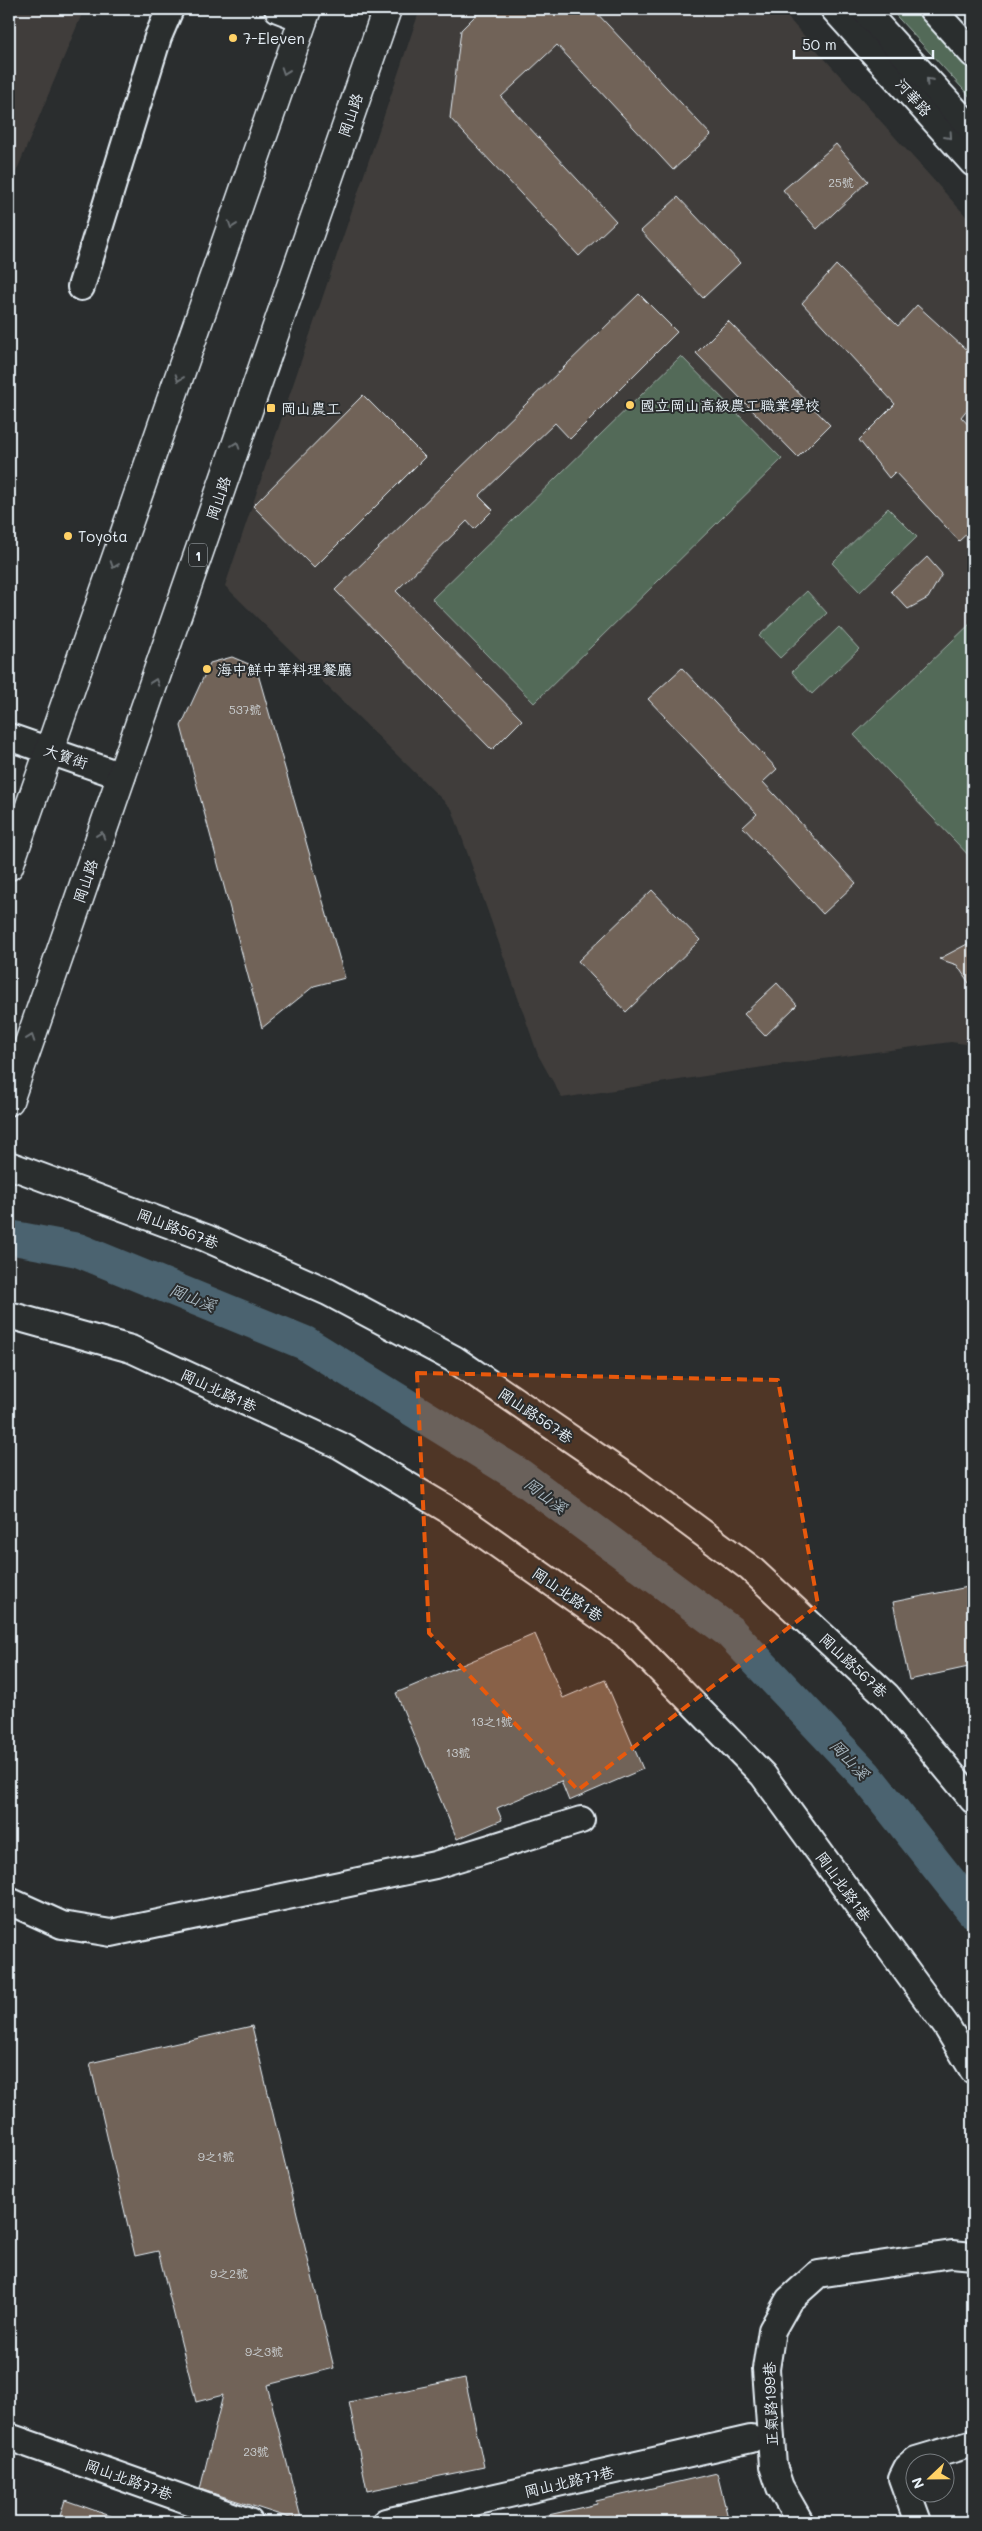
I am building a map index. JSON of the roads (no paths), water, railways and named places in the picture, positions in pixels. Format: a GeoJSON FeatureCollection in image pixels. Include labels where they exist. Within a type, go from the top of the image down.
{"type":"FeatureCollection","features":[{"type":"Feature","properties":{"kind":"main road","name":"岡山路"},"geometry":{"type":"LineString","coordinates":[[9,1101],[387,9]]}},
{"type":"Feature","properties":{"kind":"main road"},"geometry":{"type":"LineString","coordinates":[[9,866],[306,14]]}},
{"type":"Feature","properties":{"kind":"street"},"geometry":{"type":"LineString","coordinates":[[81,287],[158,36],[170,9]]}},
{"type":"Feature","properties":{"kind":"street"},"geometry":{"type":"LineString","coordinates":[[278,9],[306,14]]}},
{"type":"Feature","properties":{"kind":"street","name":"河華路"},"geometry":{"type":"LineString","coordinates":[[834,9],[973,162]]}},
{"type":"Feature","properties":{"kind":"street","name":"河華路"},"geometry":{"type":"LineString","coordinates":[[863,9],[973,130]]}},
{"type":"Feature","properties":{"kind":"street"},"geometry":{"type":"LineString","coordinates":[[932,9],[973,54]]}},
{"type":"Feature","properties":{"kind":"street","name":"大寶街"},"geometry":{"type":"LineString","coordinates":[[9,737],[122,776]]}},
{"type":"Feature","properties":{"kind":"street","name":"岡山路567巷"},"geometry":{"type":"LineString","coordinates":[[9,1166],[206,1238],[328,1292],[454,1359],[634,1482],[750,1568],[887,1696],[973,1800]]}},
{"type":"Feature","properties":{"kind":"street","name":"岡山北路1巷"},"geometry":{"type":"LineString","coordinates":[[9,1316],[131,1349],[341,1446],[449,1510],[625,1634],[763,1775],[947,2026],[973,2070]]}},
{"type":"Feature","properties":{"kind":"street"},"geometry":{"type":"LineString","coordinates":[[9,1901],[62,1925],[111,1933],[435,1865],[581,1820]]}},
{"type":"Feature","properties":{"kind":"street","name":"正氣路199巷"},"geometry":{"type":"LineString","coordinates":[[800,2522],[780,2487],[773,2466],[766,2369],[772,2330],[789,2300],[818,2274],[952,2254],[973,2256]]}},
{"type":"Feature","properties":{"kind":"street","name":"岡山北路77巷"},"geometry":{"type":"LineString","coordinates":[[9,2436],[249,2522]]}},
{"type":"Feature","properties":{"kind":"street","name":"岡山北路77巷"},"geometry":{"type":"LineString","coordinates":[[386,2522],[751,2439]]}},
{"type":"Feature","properties":{"kind":"street"},"geometry":{"type":"LineString","coordinates":[[918,2522],[902,2478],[907,2468],[916,2460],[973,2443]]}},
{"type":"Feature","properties":{"kind":"waterway","name":"岡山溪"},"geometry":{"type":"LineString","coordinates":[[9,1237],[78,1250],[305,1343],[519,1475],[730,1632],[866,1776],[973,1911]]}},
{"type":"Feature","properties":{"kind":"place","name":"7-Eleven"},"geometry":{"type":"Point","coordinates":[233,38]}},
{"type":"Feature","properties":{"kind":"place","name":"國立岡山高級農工職業學校"},"geometry":{"type":"Point","coordinates":[630,405]}},
{"type":"Feature","properties":{"kind":"place","name":"岡山農工"},"geometry":{"type":"Point","coordinates":[271,408]}},
{"type":"Feature","properties":{"kind":"place","name":"Toyota"},"geometry":{"type":"Point","coordinates":[68,536]}},
{"type":"Feature","properties":{"kind":"place","name":"海中鮮中華料理餐廳"},"geometry":{"type":"Point","coordinates":[207,669]}}]}
